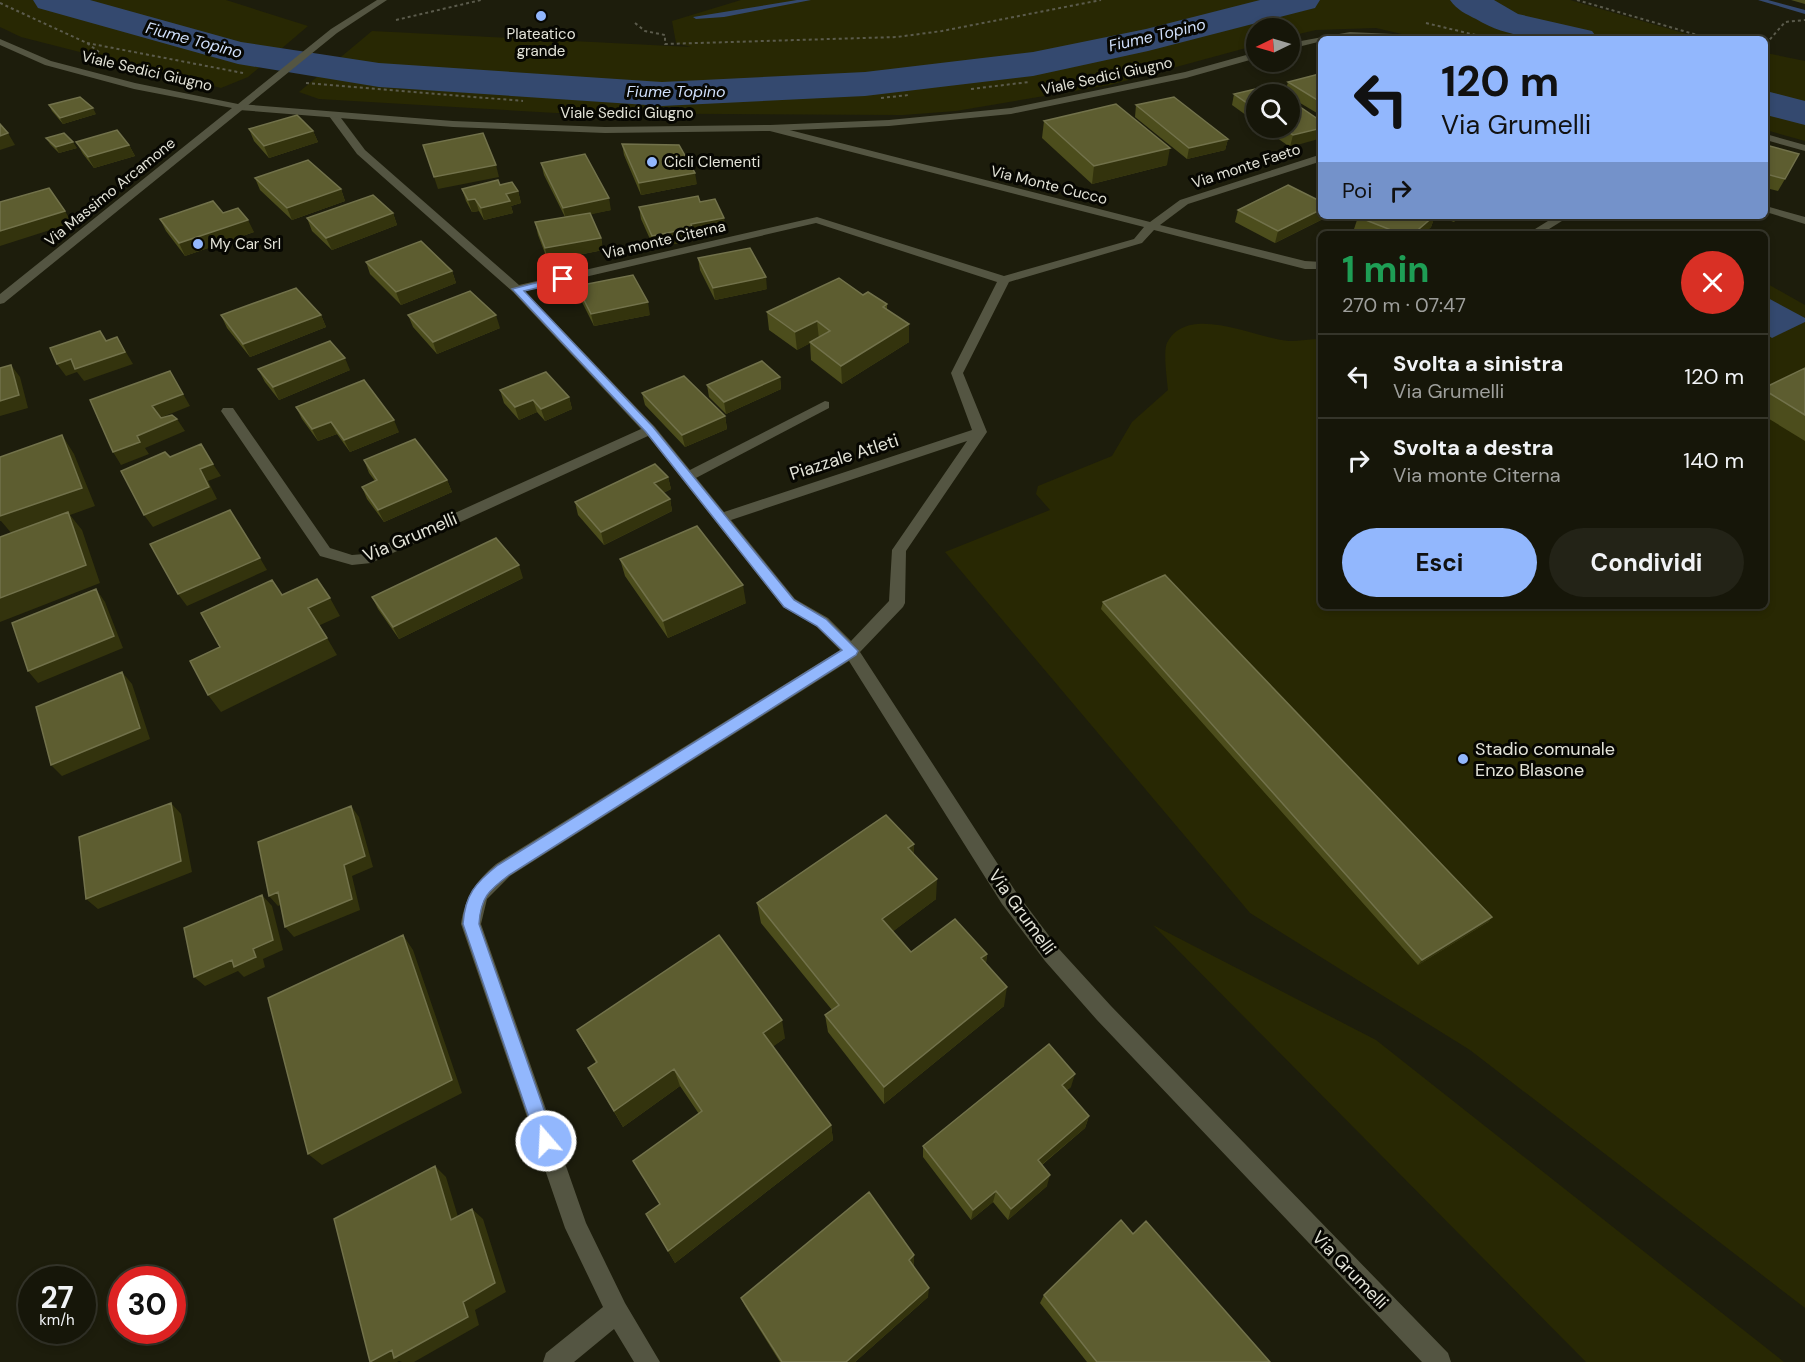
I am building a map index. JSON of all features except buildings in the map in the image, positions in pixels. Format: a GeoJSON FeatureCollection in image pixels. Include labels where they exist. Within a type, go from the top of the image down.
{"type":"FeatureCollection","features":[{"type":"Feature","properties":{"kind":"street","name":"Via Massimo Arcamone"},"geometry":{"type":"LineString","coordinates":[[0,300],[334,31],[383,0]]}},
{"type":"Feature","properties":{"kind":"street"},"geometry":{"type":"LineString","coordinates":[[1333,36],[1374,33],[1392,36]]}},
{"type":"Feature","properties":{"kind":"street"},"geometry":{"type":"LineString","coordinates":[[1300,44],[1318,40]]}},
{"type":"Feature","properties":{"kind":"street","name":"Viale Sedici Giugno"},"geometry":{"type":"LineString","coordinates":[[0,42],[48,63],[134,86],[239,107],[453,124],[605,130],[770,128],[889,123],[1011,111],[1186,75],[1246,58]]}},
{"type":"Feature","properties":{"kind":"street","name":"Via Grumelli"},"geometry":{"type":"LineString","coordinates":[[334,116],[361,152],[517,289],[650,430],[789,603],[822,622],[851,651],[1010,898],[1052,955],[1104,1013],[1439,1362]]}},
{"type":"Feature","properties":{"kind":"street","name":"Via Monte Cucco"},"geometry":{"type":"LineString","coordinates":[[770,128],[1305,265],[1318,266]]}},
{"type":"Feature","properties":{"kind":"street"},"geometry":{"type":"LineString","coordinates":[[1768,138],[1805,148]]}},
{"type":"Feature","properties":{"kind":"street","name":"Via monte Faeto"},"geometry":{"type":"LineString","coordinates":[[1151,226],[1184,202],[1318,158]]}},
{"type":"Feature","properties":{"kind":"street"},"geometry":{"type":"LineString","coordinates":[[1768,210],[1805,221]]}},
{"type":"Feature","properties":{"kind":"street"},"geometry":{"type":"LineString","coordinates":[[1538,231],[1559,219]]}},
{"type":"Feature","properties":{"kind":"street","name":"Via monte Citerna"},"geometry":{"type":"LineString","coordinates":[[517,289],[817,220],[1004,280]]}},
{"type":"Feature","properties":{"kind":"street"},"geometry":{"type":"LineString","coordinates":[[648,1362],[617,1311],[576,1228],[471,924],[472,908],[482,887],[503,870],[851,651],[897,603],[899,550],[980,432],[957,373],[1004,280],[1138,240],[1151,226]]}},
{"type":"Feature","properties":{"kind":"street","name":"Via Grumelli"},"geometry":{"type":"LineString","coordinates":[[228,411],[325,552],[351,560],[366,558],[650,430]]}},
{"type":"Feature","properties":{"kind":"street","name":"Piazzale Atleti"},"geometry":{"type":"LineString","coordinates":[[722,518],[980,432]]}},
{"type":"Feature","properties":{"kind":"street"},"geometry":{"type":"LineString","coordinates":[[555,1362],[617,1311]]}},
{"type":"Feature","properties":{"kind":"lane"},"geometry":{"type":"LineString","coordinates":[[689,476],[825,405]]}},
{"type":"Feature","properties":{"kind":"path"},"geometry":{"type":"LineString","coordinates":[[386,23],[481,0]]}},
{"type":"Feature","properties":{"kind":"path"},"geometry":{"type":"LineString","coordinates":[[635,22],[645,31],[665,35],[665,44],[897,37],[942,32],[1101,0]]}},
{"type":"Feature","properties":{"kind":"path"},"geometry":{"type":"LineString","coordinates":[[1577,0],[1702,36]]}},
{"type":"Feature","properties":{"kind":"path"},"geometry":{"type":"LineString","coordinates":[[0,3],[87,43],[246,74]]}},
{"type":"Feature","properties":{"kind":"path"},"geometry":{"type":"LineString","coordinates":[[1768,41],[1780,24],[1789,20],[1805,20]]}},
{"type":"Feature","properties":{"kind":"path"},"geometry":{"type":"LineString","coordinates":[[300,82],[526,101]]}},
{"type":"Feature","properties":{"kind":"path"},"geometry":{"type":"LineString","coordinates":[[970,89],[1028,82]]}},
{"type":"Feature","properties":{"kind":"path"},"geometry":{"type":"LineString","coordinates":[[880,98],[914,95]]}},
{"type":"Feature","properties":{"kind":"shaded area"},"geometry":{"type":"Polygon","coordinates":[[[0,0],[226,0],[308,26],[248,77],[221,88],[21,37],[0,27],[0,0]]]}},
{"type":"Feature","properties":{"kind":"shaded area"},"geometry":{"type":"Polygon","coordinates":[[[741,0],[1570,0],[1694,36],[1410,36],[1376,28],[1316,30],[1300,34],[1300,18],[1246,18],[1246,48],[1110,85],[956,111],[903,115],[556,113],[319,99],[299,92],[372,31],[691,47],[676,43],[672,21],[741,0]]]}},
{"type":"Feature","properties":{"kind":"shaded area"},"geometry":{"type":"Polygon","coordinates":[[[1768,53],[1805,61],[1805,141],[1768,131],[1768,53]]]}},
{"type":"Feature","properties":{"kind":"shaded area","name":"Stadio comunale Enzo Blasone"},"geometry":{"type":"Polygon","coordinates":[[[1768,284],[1805,305],[1805,1308],[1470,1050],[1250,913],[945,552],[1050,510],[1036,494],[1038,486],[1112,456],[1132,422],[1168,390],[1166,347],[1177,331],[1190,325],[1206,324],[1289,341],[1318,339],[1318,609],[1768,609],[1768,284]]]}},
{"type":"Feature","properties":{"kind":"shaded area"},"geometry":{"type":"Polygon","coordinates":[[[1153,925],[1376,1040],[1784,1362],[1586,1362],[1153,925]]]}},
{"type":"Feature","properties":{"kind":"water"},"geometry":{"type":"Polygon","coordinates":[[[1768,298],[1805,318],[1805,322],[1772,338],[1768,335],[1768,298]]]}},
{"type":"Feature","properties":{"kind":"waterway","name":"Fiume Topino"},"geometry":{"type":"LineString","coordinates":[[51,0],[238,53],[379,75],[662,94],[865,84],[1033,64],[1148,40],[1302,0]]}},
{"type":"Feature","properties":{"kind":"waterway"},"geometry":{"type":"LineString","coordinates":[[696,17],[724,15],[808,0]]}},
{"type":"Feature","properties":{"kind":"waterway","name":"Fiume Topino"},"geometry":{"type":"LineString","coordinates":[[1468,0],[1506,22],[1566,36]]}},
{"type":"Feature","properties":{"kind":"waterway"},"geometry":{"type":"LineString","coordinates":[[1761,0],[1805,12]]}},
{"type":"Feature","properties":{"kind":"waterway","name":"Fiume Topino"},"geometry":{"type":"LineString","coordinates":[[1768,104],[1805,113]]}},
{"type":"Feature","properties":{"kind":"place","name":"Plateatico grande"},"geometry":{"type":"Point","coordinates":[541,16]}},
{"type":"Feature","properties":{"kind":"place","name":"Cicli Clementi"},"geometry":{"type":"Point","coordinates":[652,162]}},
{"type":"Feature","properties":{"kind":"place","name":"My Car Srl"},"geometry":{"type":"Point","coordinates":[198,244]}},
{"type":"Feature","properties":{"kind":"place","name":"Stadio comunale Enzo Blasone"},"geometry":{"type":"Point","coordinates":[1463,759]}},
{"type":"Feature","properties":{"kind":"route"},"geometry":{"type":"LineString","coordinates":[[546,1141],[471,924],[472,908],[482,887],[503,870],[851,651],[822,622],[789,603],[650,430],[517,289],[563,279]]}}]}
